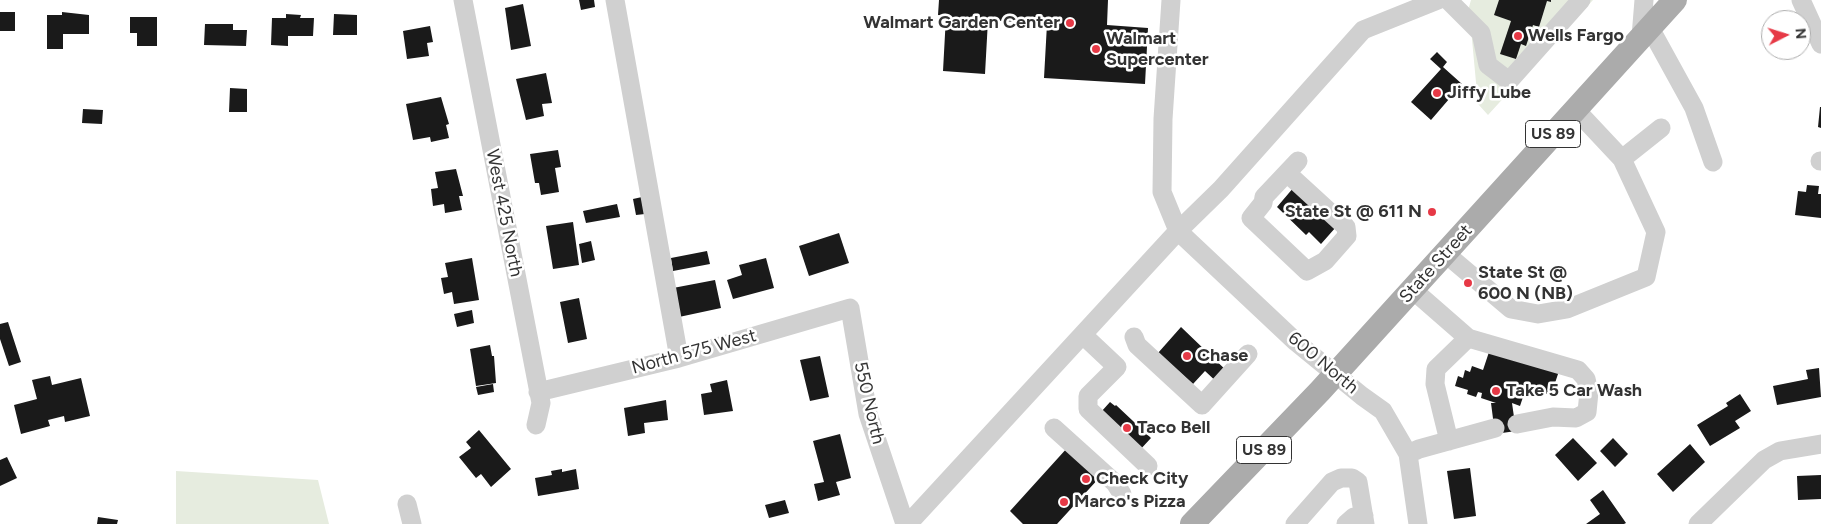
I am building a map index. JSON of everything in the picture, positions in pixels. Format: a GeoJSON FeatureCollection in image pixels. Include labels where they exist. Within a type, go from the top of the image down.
{"type":"FeatureCollection","features":[{"type":"Feature","properties":{"kind":"main road","name":"State Street"},"geometry":{"type":"LineString","coordinates":[[1192,524],[1413,290],[1675,0]]}},
{"type":"Feature","properties":{"kind":"street","name":"West 425 North"},"geometry":{"type":"LineString","coordinates":[[463,0],[540,403],[536,425]]}},
{"type":"Feature","properties":{"kind":"street"},"geometry":{"type":"LineString","coordinates":[[615,0],[679,358]]}},
{"type":"Feature","properties":{"kind":"street"},"geometry":{"type":"LineString","coordinates":[[1171,0],[1163,119],[1162,192],[1178,230]]}},
{"type":"Feature","properties":{"kind":"street"},"geometry":{"type":"LineString","coordinates":[[906,524],[1083,336],[1178,230],[1221,189],[1362,30],[1438,0]]}},
{"type":"Feature","properties":{"kind":"street"},"geometry":{"type":"LineString","coordinates":[[1448,0],[1481,33],[1488,65],[1508,81],[1581,0]]}},
{"type":"Feature","properties":{"kind":"street"},"geometry":{"type":"LineString","coordinates":[[1644,0],[1646,32],[1694,108],[1713,162]]}},
{"type":"Feature","properties":{"kind":"street"},"geometry":{"type":"LineString","coordinates":[[1801,0],[1821,44]]}},
{"type":"Feature","properties":{"kind":"street"},"geometry":{"type":"LineString","coordinates":[[1446,254],[1511,309],[1538,314],[1567,309],[1646,277],[1656,232],[1622,159],[1576,110]]}},
{"type":"Feature","properties":{"kind":"street"},"geometry":{"type":"LineString","coordinates":[[1622,159],[1661,128]]}},
{"type":"Feature","properties":{"kind":"street"},"geometry":{"type":"LineString","coordinates":[[1292,167],[1346,228],[1347,236],[1325,261],[1308,270],[1251,218],[1263,203],[1264,197],[1292,167]]}},
{"type":"Feature","properties":{"kind":"street","name":"600 North"},"geometry":{"type":"LineString","coordinates":[[1178,230],[1296,342],[1383,410],[1408,454],[1418,524]]}},
{"type":"Feature","properties":{"kind":"street"},"geometry":{"type":"LineString","coordinates":[[1413,290],[1468,338],[1578,370],[1586,379],[1590,404],[1587,412],[1576,418],[1553,417],[1517,424]]}},
{"type":"Feature","properties":{"kind":"street","name":"North 575 West"},"geometry":{"type":"LineString","coordinates":[[538,392],[679,358],[850,308]]}},
{"type":"Feature","properties":{"kind":"street","name":"550 North"},"geometry":{"type":"LineString","coordinates":[[850,308],[868,414],[906,524]]}},
{"type":"Feature","properties":{"kind":"street"},"geometry":{"type":"LineString","coordinates":[[1083,336],[1112,363],[1075,397],[1074,409],[1077,415],[1144,471]]}},
{"type":"Feature","properties":{"kind":"street"},"geometry":{"type":"LineString","coordinates":[[1134,337],[1137,345],[1202,406],[1248,354]]}},
{"type":"Feature","properties":{"kind":"street"},"geometry":{"type":"LineString","coordinates":[[1448,441],[1435,384],[1436,370],[1468,338]]}},
{"type":"Feature","properties":{"kind":"street"},"geometry":{"type":"LineString","coordinates":[[1054,428],[1115,483],[1122,494]]}},
{"type":"Feature","properties":{"kind":"street"},"geometry":{"type":"LineString","coordinates":[[1408,454],[1496,428]]}},
{"type":"Feature","properties":{"kind":"street"},"geometry":{"type":"LineString","coordinates":[[1698,524],[1764,460],[1780,451],[1821,444]]}},
{"type":"Feature","properties":{"kind":"street"},"geometry":{"type":"LineString","coordinates":[[1295,524],[1332,482],[1342,478],[1352,478],[1358,482],[1364,520],[1354,517],[1346,524]]}},
{"type":"Feature","properties":{"kind":"street"},"geometry":{"type":"LineString","coordinates":[[407,504],[412,524]]}},
{"type":"Feature","properties":{"kind":"shaded area"},"geometry":{"type":"Polygon","coordinates":[[[1471,0],[1593,0],[1488,115],[1478,104],[1469,7],[1471,0]]]}},
{"type":"Feature","properties":{"kind":"shaded area"},"geometry":{"type":"Polygon","coordinates":[[[176,471],[318,480],[329,524],[176,524],[176,471]]]}},
{"type":"Feature","properties":{"kind":"building"},"geometry":{"type":"Polygon","coordinates":[[[579,0],[594,0],[595,7],[581,10],[579,0]]]}},
{"type":"Feature","properties":{"kind":"building","name":"Walmart Supercenter"},"geometry":{"type":"Polygon","coordinates":[[[939,0],[1108,0],[1107,25],[1148,28],[1145,84],[1044,78],[1047,24],[988,20],[985,74],[943,71],[946,16],[938,15],[939,0]]]}},
{"type":"Feature","properties":{"kind":"building","name":"Wells Fargo"},"geometry":{"type":"Polygon","coordinates":[[[1499,0],[1551,0],[1551,2],[1547,1],[1539,27],[1533,25],[1526,46],[1521,44],[1516,59],[1500,54],[1511,21],[1494,15],[1499,0]]]}},
{"type":"Feature","properties":{"kind":"building"},"geometry":{"type":"Polygon","coordinates":[[[523,4],[531,46],[511,50],[505,8],[523,4]]]}},
{"type":"Feature","properties":{"kind":"building"},"geometry":{"type":"Polygon","coordinates":[[[0,12],[15,12],[15,31],[0,31],[0,12]]]}},
{"type":"Feature","properties":{"kind":"building"},"geometry":{"type":"Polygon","coordinates":[[[62,12],[89,15],[89,34],[63,34],[63,49],[47,49],[47,15],[62,15],[62,12]]]}},
{"type":"Feature","properties":{"kind":"building"},"geometry":{"type":"Polygon","coordinates":[[[286,14],[301,15],[300,18],[314,18],[313,36],[288,36],[288,46],[271,45],[272,18],[286,18],[286,14]]]}},
{"type":"Feature","properties":{"kind":"building"},"geometry":{"type":"Polygon","coordinates":[[[334,14],[357,15],[357,35],[333,35],[334,14]]]}},
{"type":"Feature","properties":{"kind":"building"},"geometry":{"type":"Polygon","coordinates":[[[130,17],[157,17],[157,46],[137,46],[137,33],[130,33],[130,17]]]}},
{"type":"Feature","properties":{"kind":"building"},"geometry":{"type":"Polygon","coordinates":[[[205,24],[233,24],[233,30],[247,30],[246,46],[204,45],[205,24]]]}},
{"type":"Feature","properties":{"kind":"building"},"geometry":{"type":"Polygon","coordinates":[[[430,26],[433,42],[427,43],[429,56],[407,59],[403,31],[430,26]]]}},
{"type":"Feature","properties":{"kind":"building","name":"Jiffy Lube"},"geometry":{"type":"Polygon","coordinates":[[[1437,52],[1447,62],[1443,67],[1462,84],[1431,120],[1411,102],[1441,69],[1430,59],[1437,52]]]}},
{"type":"Feature","properties":{"kind":"building"},"geometry":{"type":"Polygon","coordinates":[[[546,73],[552,103],[542,104],[544,116],[526,120],[516,79],[546,73]]]}},
{"type":"Feature","properties":{"kind":"building"},"geometry":{"type":"Polygon","coordinates":[[[230,88],[247,89],[247,112],[229,112],[230,88]]]}},
{"type":"Feature","properties":{"kind":"building"},"geometry":{"type":"Polygon","coordinates":[[[441,97],[449,124],[446,125],[449,138],[431,142],[430,137],[413,140],[406,104],[441,97]]]}},
{"type":"Feature","properties":{"kind":"building"},"geometry":{"type":"Polygon","coordinates":[[[1821,107],[1821,128],[1818,127],[1821,107]]]}},
{"type":"Feature","properties":{"kind":"building"},"geometry":{"type":"Polygon","coordinates":[[[83,109],[103,110],[102,124],[82,123],[83,109]]]}},
{"type":"Feature","properties":{"kind":"building"},"geometry":{"type":"Polygon","coordinates":[[[558,150],[561,167],[555,168],[559,192],[541,195],[539,183],[535,183],[530,154],[558,150]]]}},
{"type":"Feature","properties":{"kind":"building"},"geometry":{"type":"Polygon","coordinates":[[[456,169],[463,196],[459,196],[462,210],[445,213],[444,204],[433,206],[431,189],[438,188],[435,172],[456,169]]]}},
{"type":"Feature","properties":{"kind":"building"},"geometry":{"type":"Polygon","coordinates":[[[1807,185],[1819,186],[1821,218],[1795,215],[1798,191],[1806,192],[1807,185]]]}},
{"type":"Feature","properties":{"kind":"building"},"geometry":{"type":"Polygon","coordinates":[[[1294,187],[1336,227],[1321,244],[1309,232],[1306,235],[1277,207],[1294,187]]]}},
{"type":"Feature","properties":{"kind":"building"},"geometry":{"type":"Polygon","coordinates":[[[642,197],[645,214],[636,215],[633,199],[642,197]]]}},
{"type":"Feature","properties":{"kind":"building"},"geometry":{"type":"Polygon","coordinates":[[[617,204],[620,217],[586,223],[583,211],[617,204]]]}},
{"type":"Feature","properties":{"kind":"building"},"geometry":{"type":"Polygon","coordinates":[[[573,222],[579,265],[553,269],[546,226],[573,222]]]}},
{"type":"Feature","properties":{"kind":"building"},"geometry":{"type":"Polygon","coordinates":[[[839,233],[849,263],[809,276],[799,246],[839,233]]]}},
{"type":"Feature","properties":{"kind":"building"},"geometry":{"type":"Polygon","coordinates":[[[591,241],[595,260],[582,263],[579,244],[591,241]]]}},
{"type":"Feature","properties":{"kind":"building"},"geometry":{"type":"Polygon","coordinates":[[[707,251],[710,264],[673,271],[671,258],[707,251]]]}},
{"type":"Feature","properties":{"kind":"building"},"geometry":{"type":"Polygon","coordinates":[[[472,258],[479,300],[454,304],[452,292],[444,294],[441,278],[448,277],[445,263],[472,258]]]}},
{"type":"Feature","properties":{"kind":"building"},"geometry":{"type":"Polygon","coordinates":[[[766,258],[774,288],[733,299],[727,280],[742,275],[739,265],[766,258]]]}},
{"type":"Feature","properties":{"kind":"building"},"geometry":{"type":"Polygon","coordinates":[[[715,280],[721,308],[679,317],[673,288],[715,280]]]}},
{"type":"Feature","properties":{"kind":"building"},"geometry":{"type":"Polygon","coordinates":[[[579,298],[587,339],[568,343],[560,302],[579,298]]]}},
{"type":"Feature","properties":{"kind":"building"},"geometry":{"type":"Polygon","coordinates":[[[472,310],[474,323],[457,327],[454,314],[472,310]]]}},
{"type":"Feature","properties":{"kind":"building"},"geometry":{"type":"Polygon","coordinates":[[[8,322],[21,362],[9,366],[0,339],[0,324],[8,322]]]}},
{"type":"Feature","properties":{"kind":"building","name":"Chase"},"geometry":{"type":"Polygon","coordinates":[[[1181,327],[1230,374],[1220,385],[1205,371],[1193,384],[1158,353],[1181,327]]]}},
{"type":"Feature","properties":{"kind":"building"},"geometry":{"type":"Polygon","coordinates":[[[490,345],[492,356],[494,356],[496,383],[476,386],[470,349],[490,345]]]}},
{"type":"Feature","properties":{"kind":"building","name":"Take 5 Car Wash"},"geometry":{"type":"Polygon","coordinates":[[[1490,349],[1559,371],[1551,395],[1526,388],[1520,406],[1512,403],[1516,431],[1495,434],[1491,403],[1496,403],[1481,398],[1482,393],[1478,392],[1476,397],[1467,394],[1468,390],[1455,386],[1458,376],[1463,378],[1465,370],[1470,372],[1472,366],[1483,370],[1490,349]]]}},
{"type":"Feature","properties":{"kind":"building"},"geometry":{"type":"Polygon","coordinates":[[[820,356],[829,397],[810,401],[800,360],[820,356]]]}},
{"type":"Feature","properties":{"kind":"building"},"geometry":{"type":"Polygon","coordinates":[[[1819,368],[1821,397],[1777,405],[1773,386],[1808,379],[1806,370],[1819,368]]]}},
{"type":"Feature","properties":{"kind":"building"},"geometry":{"type":"Polygon","coordinates":[[[50,376],[52,385],[81,378],[90,416],[65,422],[64,416],[48,420],[50,426],[21,434],[14,405],[37,399],[32,380],[50,376]]]}},
{"type":"Feature","properties":{"kind":"building"},"geometry":{"type":"Polygon","coordinates":[[[727,380],[733,411],[704,415],[701,394],[712,392],[710,384],[727,380]]]}},
{"type":"Feature","properties":{"kind":"building"},"geometry":{"type":"Polygon","coordinates":[[[493,384],[494,392],[478,395],[476,387],[493,384]]]}},
{"type":"Feature","properties":{"kind":"building"},"geometry":{"type":"Polygon","coordinates":[[[1740,394],[1751,411],[1735,421],[1740,428],[1710,446],[1697,425],[1728,406],[1726,403],[1740,394]]]}},
{"type":"Feature","properties":{"kind":"building"},"geometry":{"type":"Polygon","coordinates":[[[666,400],[668,420],[644,423],[645,433],[628,436],[624,408],[666,400]]]}},
{"type":"Feature","properties":{"kind":"building","name":"Taco Bell"},"geometry":{"type":"Polygon","coordinates":[[[1110,402],[1116,405],[1151,438],[1138,452],[1101,412],[1110,402]]]}},
{"type":"Feature","properties":{"kind":"building"},"geometry":{"type":"Polygon","coordinates":[[[479,430],[511,469],[491,487],[481,474],[476,478],[459,457],[471,448],[466,442],[479,430]]]}},
{"type":"Feature","properties":{"kind":"building"},"geometry":{"type":"Polygon","coordinates":[[[840,434],[851,478],[836,482],[840,495],[818,501],[814,484],[824,482],[813,441],[840,434]]]}},
{"type":"Feature","properties":{"kind":"building"},"geometry":{"type":"Polygon","coordinates":[[[1573,438],[1597,463],[1578,481],[1555,455],[1573,438]]]}},
{"type":"Feature","properties":{"kind":"building"},"geometry":{"type":"Polygon","coordinates":[[[1613,438],[1628,454],[1615,467],[1600,451],[1613,438]]]}},
{"type":"Feature","properties":{"kind":"building"},"geometry":{"type":"Polygon","coordinates":[[[1690,444],[1705,462],[1673,492],[1657,474],[1690,444]]]}},
{"type":"Feature","properties":{"kind":"building"},"geometry":{"type":"Polygon","coordinates":[[[1068,447],[1100,477],[1057,524],[1023,524],[1010,511],[1068,447]]]}},
{"type":"Feature","properties":{"kind":"building"},"geometry":{"type":"Polygon","coordinates":[[[7,457],[17,478],[0,486],[0,460],[7,457]]]}},
{"type":"Feature","properties":{"kind":"building"},"geometry":{"type":"Polygon","coordinates":[[[1470,468],[1476,516],[1454,519],[1447,471],[1470,468]]]}},
{"type":"Feature","properties":{"kind":"building"},"geometry":{"type":"Polygon","coordinates":[[[562,469],[562,472],[576,469],[579,489],[538,496],[535,478],[552,475],[551,471],[562,469]]]}},
{"type":"Feature","properties":{"kind":"building"},"geometry":{"type":"Polygon","coordinates":[[[1821,475],[1821,499],[1798,500],[1797,476],[1821,475]]]}},
{"type":"Feature","properties":{"kind":"building"},"geometry":{"type":"Polygon","coordinates":[[[1603,490],[1626,523],[1586,524],[1600,514],[1590,500],[1603,490]]]}},
{"type":"Feature","properties":{"kind":"building"},"geometry":{"type":"Polygon","coordinates":[[[785,500],[789,513],[769,518],[765,505],[785,500]]]}},
{"type":"Feature","properties":{"kind":"building"},"geometry":{"type":"Polygon","coordinates":[[[98,517],[118,520],[117,524],[97,524],[98,517]]]}},
{"type":"Feature","properties":{"kind":"place","name":"Walmart Garden Center"},"geometry":{"type":"Point","coordinates":[1070,23]}},
{"type":"Feature","properties":{"kind":"place","name":"Wells Fargo"},"geometry":{"type":"Point","coordinates":[1518,36]}},
{"type":"Feature","properties":{"kind":"place","name":"Walmart Supercenter"},"geometry":{"type":"Point","coordinates":[1096,49]}},
{"type":"Feature","properties":{"kind":"place","name":"Jiffy Lube"},"geometry":{"type":"Point","coordinates":[1437,93]}},
{"type":"Feature","properties":{"kind":"place","name":"State St @ 611 N"},"geometry":{"type":"Point","coordinates":[1432,212]}},
{"type":"Feature","properties":{"kind":"place","name":"State St @ 600 N (NB)"},"geometry":{"type":"Point","coordinates":[1468,283]}},
{"type":"Feature","properties":{"kind":"place","name":"Chase"},"geometry":{"type":"Point","coordinates":[1187,356]}},
{"type":"Feature","properties":{"kind":"place","name":"Take 5 Car Wash"},"geometry":{"type":"Point","coordinates":[1496,391]}},
{"type":"Feature","properties":{"kind":"place","name":"Taco Bell"},"geometry":{"type":"Point","coordinates":[1127,428]}},
{"type":"Feature","properties":{"kind":"place","name":"Check City"},"geometry":{"type":"Point","coordinates":[1086,479]}},
{"type":"Feature","properties":{"kind":"place","name":"Marco's Pizza"},"geometry":{"type":"Point","coordinates":[1064,502]}}]}
